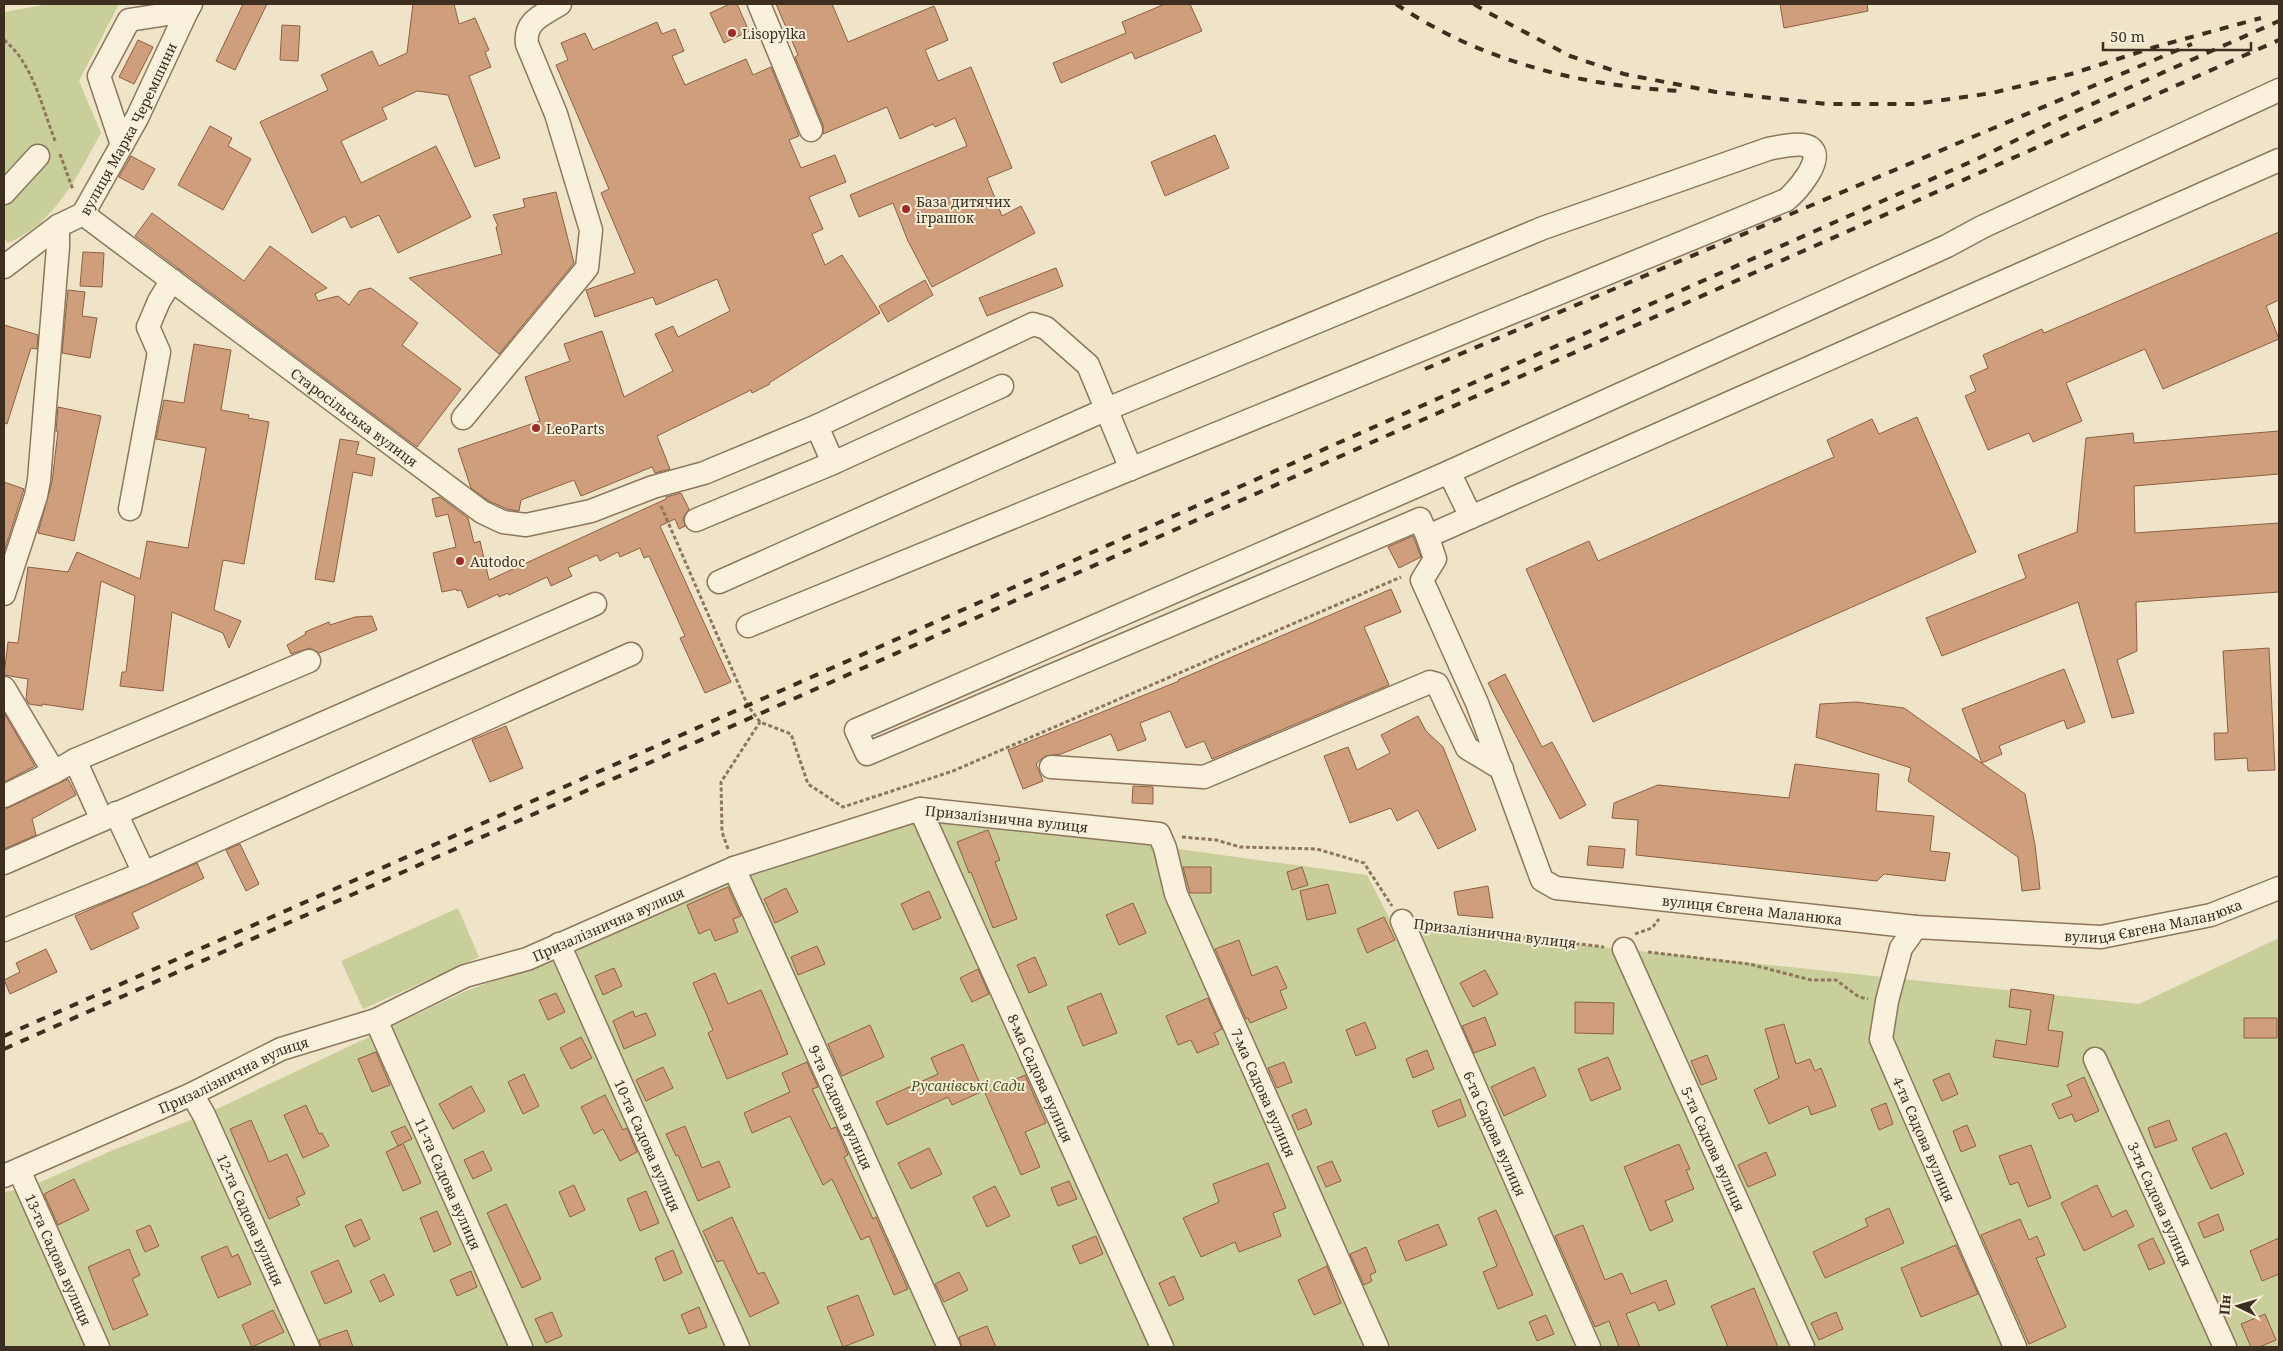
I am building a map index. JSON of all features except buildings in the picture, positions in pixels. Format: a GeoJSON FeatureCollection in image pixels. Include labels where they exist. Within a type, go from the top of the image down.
{"type":"FeatureCollection","features":[{"type":"Feature","properties":{"kind":"street"},"geometry":{"type":"LineString","coordinates":[[463,418],[587,268],[591,230],[556,114],[527,44],[526,36],[528,28],[533,21],[560,4]]}},
{"type":"Feature","properties":{"kind":"street"},"geometry":{"type":"LineString","coordinates":[[759,4],[812,130]]}},
{"type":"Feature","properties":{"kind":"street"},"geometry":{"type":"LineString","coordinates":[[122,146],[99,76],[129,20],[189,6]]}},
{"type":"Feature","properties":{"kind":"street","name":"вулиця Марка Черемшини"},"geometry":{"type":"LineString","coordinates":[[8,260],[58,226],[83,214],[137,118],[189,6]]}},
{"type":"Feature","properties":{"kind":"street"},"geometry":{"type":"LineString","coordinates":[[2279,90],[1982,227],[1947,246],[1449,472],[856,730],[868,754],[1420,519],[1428,538],[1471,517],[2279,160]]}},
{"type":"Feature","properties":{"kind":"street"},"geometry":{"type":"LineString","coordinates":[[719,582],[1107,409],[1543,228],[1768,149],[1789,145],[1806,146],[1814,153],[1813,166],[1794,194],[1786,200],[748,626]]}},
{"type":"Feature","properties":{"kind":"street"},"geometry":{"type":"LineString","coordinates":[[4,193],[38,156]]}},
{"type":"Feature","properties":{"kind":"street","name":"Старосільська вулиця"},"geometry":{"type":"LineString","coordinates":[[83,214],[482,512],[503,522],[526,525],[590,511],[652,487],[704,473],[817,426],[1034,324],[1046,328],[1088,365],[1131,469]]}},
{"type":"Feature","properties":{"kind":"street"},"geometry":{"type":"LineString","coordinates":[[4,594],[36,496],[39,480],[58,247],[58,226]]}},
{"type":"Feature","properties":{"kind":"street"},"geometry":{"type":"LineString","coordinates":[[130,509],[159,352],[148,327],[159,301],[172,280]]}},
{"type":"Feature","properties":{"kind":"street"},"geometry":{"type":"LineString","coordinates":[[696,520],[833,463],[1002,386]]}},
{"type":"Feature","properties":{"kind":"street"},"geometry":{"type":"LineString","coordinates":[[817,426],[833,463]]}},
{"type":"Feature","properties":{"kind":"street"},"geometry":{"type":"LineString","coordinates":[[1449,472],[1471,517]]}},
{"type":"Feature","properties":{"kind":"street","name":"вулиця Євгена Маланюка"},"geometry":{"type":"LineString","coordinates":[[1428,538],[1435,560],[1422,580],[1477,703],[1542,880],[1556,888],[1916,926],[2102,937],[2211,915],[2279,888]]}},
{"type":"Feature","properties":{"kind":"street"},"geometry":{"type":"LineString","coordinates":[[4,863],[595,604]]}},
{"type":"Feature","properties":{"kind":"street"},"geometry":{"type":"LineString","coordinates":[[4,930],[144,873],[631,654]]}},
{"type":"Feature","properties":{"kind":"street"},"geometry":{"type":"LineString","coordinates":[[4,796],[75,760],[309,661]]}},
{"type":"Feature","properties":{"kind":"street"},"geometry":{"type":"LineString","coordinates":[[1051,767],[1204,777],[1430,682],[1437,684],[1467,748],[1502,769]]}},
{"type":"Feature","properties":{"kind":"street"},"geometry":{"type":"LineString","coordinates":[[4,688],[54,772]]}},
{"type":"Feature","properties":{"kind":"street"},"geometry":{"type":"LineString","coordinates":[[75,760],[144,873]]}},
{"type":"Feature","properties":{"kind":"street","name":"Призалізнична вулиця"},"geometry":{"type":"LineString","coordinates":[[11,1173],[192,1094],[282,1049],[376,1020],[465,976],[527,959],[734,868],[920,809],[1159,834]]}},
{"type":"Feature","properties":{"kind":"street","name":"8-ма Садова вулиця"},"geometry":{"type":"LineString","coordinates":[[920,809],[1162,1347]]}},
{"type":"Feature","properties":{"kind":"street","name":"7-ма Садова вулиця"},"geometry":{"type":"LineString","coordinates":[[1159,834],[1165,848],[1176,894],[1377,1347]]}},
{"type":"Feature","properties":{"kind":"street","name":"9-та Садова вулиця"},"geometry":{"type":"LineString","coordinates":[[734,868],[949,1347]]}},
{"type":"Feature","properties":{"kind":"street","name":"6-та Садова вулиця"},"geometry":{"type":"LineString","coordinates":[[1402,921],[1589,1347]]}},
{"type":"Feature","properties":{"kind":"street","name":"4-та Садова вулиця"},"geometry":{"type":"LineString","coordinates":[[1916,926],[1901,948],[1887,1001],[1881,1039],[2015,1347]]}},
{"type":"Feature","properties":{"kind":"street","name":"5-та Садова вулиця"},"geometry":{"type":"LineString","coordinates":[[1618,942],[1803,1347]]}},
{"type":"Feature","properties":{"kind":"street","name":"10-та Садова вулиця"},"geometry":{"type":"LineString","coordinates":[[559,944],[738,1347]]}},
{"type":"Feature","properties":{"kind":"street","name":"11-та Садова вулиця"},"geometry":{"type":"LineString","coordinates":[[376,1020],[521,1347]]}},
{"type":"Feature","properties":{"kind":"street","name":"3-тя Садова вулиця"},"geometry":{"type":"LineString","coordinates":[[2096,1059],[2225,1347]]}},
{"type":"Feature","properties":{"kind":"street","name":"12-та Садова вулиця"},"geometry":{"type":"LineString","coordinates":[[192,1094],[204,1115],[308,1347]]}},
{"type":"Feature","properties":{"kind":"street","name":"13-та Садова вулиця"},"geometry":{"type":"LineString","coordinates":[[11,1173],[98,1347]]}},
{"type":"Feature","properties":{"kind":"path"},"geometry":{"type":"LineString","coordinates":[[4,40],[12,47],[27,67],[83,214]]}},
{"type":"Feature","properties":{"kind":"path"},"geometry":{"type":"LineString","coordinates":[[734,868],[722,832],[722,782],[760,722]]}},
{"type":"Feature","properties":{"kind":"path","name":"Призалізнична вулиця"},"geometry":{"type":"LineString","coordinates":[[1159,834],[1216,840],[1240,847],[1317,849],[1364,863],[1402,921],[1598,946],[1618,942],[1749,964],[1811,980],[1836,980],[1859,997],[1887,1001]]}},
{"type":"Feature","properties":{"kind":"path"},"geometry":{"type":"LineString","coordinates":[[1598,946],[1618,942],[1652,928],[1676,900]]}},
{"type":"Feature","properties":{"kind":"green space"},"geometry":{"type":"Polygon","coordinates":[[[49,4],[119,4],[79,81],[101,133],[64,197],[39,223],[25,234],[8,243],[4,238],[4,12],[49,4]]]}},
{"type":"Feature","properties":{"kind":"green space","name":"Русанівські Сади"},"geometry":{"type":"Polygon","coordinates":[[[947,817],[1367,875],[1393,925],[2139,1004],[2279,938],[2279,1347],[4,1347],[4,1192],[27,1188],[113,1150],[204,1115],[466,991],[564,955],[740,879],[911,822],[919,827],[947,817]]]}},
{"type":"Feature","properties":{"kind":"green space"},"geometry":{"type":"Polygon","coordinates":[[[458,908],[479,957],[363,1009],[341,961],[458,908]]]}},
{"type":"Feature","properties":{"kind":"railway"},"geometry":{"type":"LineString","coordinates":[[1396,4],[1428,24],[1462,41],[1532,67],[1606,83],[1681,91]]}},
{"type":"Feature","properties":{"kind":"railway"},"geometry":{"type":"LineString","coordinates":[[1474,4],[1570,56],[1624,74],[1716,92],[1826,104],[1915,104],[1992,93],[2071,74],[2155,47],[2261,18]]}},
{"type":"Feature","properties":{"kind":"railway"},"geometry":{"type":"LineString","coordinates":[[4,1036],[1977,159],[2072,113],[2279,21]]}},
{"type":"Feature","properties":{"kind":"railway"},"geometry":{"type":"LineString","coordinates":[[4,1049],[2279,40]]}},
{"type":"Feature","properties":{"kind":"railway"},"geometry":{"type":"LineString","coordinates":[[1425,369],[2192,44]]}},
{"type":"Feature","properties":{"kind":"place","name":"Lisopylka"},"geometry":{"type":"Point","coordinates":[732,33]}},
{"type":"Feature","properties":{"kind":"place","name":"База дитячих іграшок"},"geometry":{"type":"Point","coordinates":[906,209]}},
{"type":"Feature","properties":{"kind":"place","name":"LeoParts"},"geometry":{"type":"Point","coordinates":[536,428]}},
{"type":"Feature","properties":{"kind":"place","name":"Autodoc"},"geometry":{"type":"Point","coordinates":[460,561]}}]}
